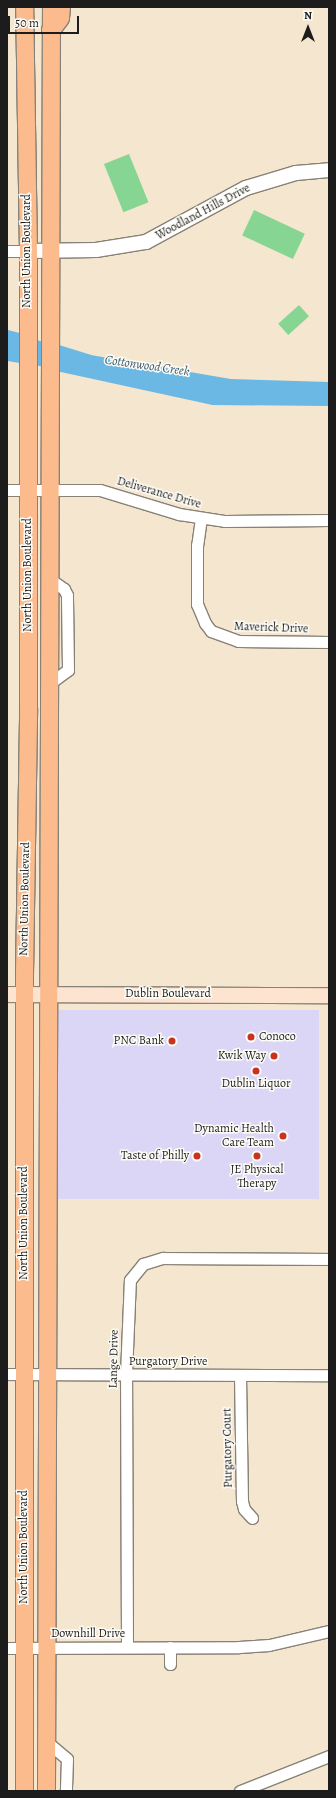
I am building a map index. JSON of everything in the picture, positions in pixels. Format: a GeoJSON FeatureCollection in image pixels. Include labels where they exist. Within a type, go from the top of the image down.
{"type":"FeatureCollection","features":[{"type":"Feature","properties":{"kind":"highway"},"geometry":{"type":"LineString","coordinates":[[51,30],[60,18],[61,7]]}},
{"type":"Feature","properties":{"kind":"main road","name":"North Union Boulevard"},"geometry":{"type":"LineString","coordinates":[[24,7],[28,251],[28,490],[24,994],[15,1374],[24,1648],[24,1791]]}},
{"type":"Feature","properties":{"kind":"main road","name":"North Union Boulevard"},"geometry":{"type":"LineString","coordinates":[[46,1791],[47,994],[52,305],[51,7]]}},
{"type":"Feature","properties":{"kind":"main road","name":"Dublin Boulevard"},"geometry":{"type":"LineString","coordinates":[[7,994],[329,995]]}},
{"type":"Feature","properties":{"kind":"street","name":"Woodland Hills Drive"},"geometry":{"type":"LineString","coordinates":[[28,251],[96,250],[146,242],[246,188],[296,173],[329,170]]}},
{"type":"Feature","properties":{"kind":"street"},"geometry":{"type":"LineString","coordinates":[[7,251],[28,251]]}},
{"type":"Feature","properties":{"kind":"street","name":"Deliverance Drive"},"geometry":{"type":"LineString","coordinates":[[7,490],[111,492],[179,514],[225,521],[329,520]]}},
{"type":"Feature","properties":{"kind":"street","name":"Maverick Drive"},"geometry":{"type":"LineString","coordinates":[[201,518],[197,545],[197,604],[205,623],[212,631],[238,641],[329,642]]}},
{"type":"Feature","properties":{"kind":"street","name":"Lange Drive"},"geometry":{"type":"LineString","coordinates":[[127,1646],[126,1374],[128,1290],[135,1271],[143,1264],[163,1258],[329,1259]]}},
{"type":"Feature","properties":{"kind":"street","name":"Purgatory Drive"},"geometry":{"type":"LineString","coordinates":[[15,1374],[329,1375]]}},
{"type":"Feature","properties":{"kind":"street","name":"Purgatory Court"},"geometry":{"type":"LineString","coordinates":[[240,1375],[242,1500],[244,1509],[252,1518]]}},
{"type":"Feature","properties":{"kind":"street","name":"Downhill Drive"},"geometry":{"type":"LineString","coordinates":[[7,1648],[254,1646],[329,1631]]}},
{"type":"Feature","properties":{"kind":"street"},"geometry":{"type":"LineString","coordinates":[[170,1647],[170,1664]]}},
{"type":"Feature","properties":{"kind":"street"},"geometry":{"type":"LineString","coordinates":[[47,1742],[67,1759],[66,1791]]}},
{"type":"Feature","properties":{"kind":"street"},"geometry":{"type":"LineString","coordinates":[[240,1791],[329,1756]]}},
{"type":"Feature","properties":{"kind":"shaded area"},"geometry":{"type":"Polygon","coordinates":[[[58,1010],[319,1010],[319,1199],[58,1199],[58,1010]]]}},
{"type":"Feature","properties":{"kind":"green space"},"geometry":{"type":"Polygon","coordinates":[[[129,154],[148,202],[123,212],[104,164],[129,154]]]}},
{"type":"Feature","properties":{"kind":"green space"},"geometry":{"type":"Polygon","coordinates":[[[254,210],[305,234],[293,259],[242,235],[254,210]]]}},
{"type":"Feature","properties":{"kind":"green space"},"geometry":{"type":"Polygon","coordinates":[[[299,305],[309,316],[288,335],[278,324],[299,305]]]}},
{"type":"Feature","properties":{"kind":"water"},"geometry":{"type":"Polygon","coordinates":[[[7,331],[90,356],[230,380],[329,383],[329,404],[212,403],[7,359],[7,331]]]}},
{"type":"Feature","properties":{"kind":"waterway","name":"Cottonwood Creek"},"geometry":{"type":"LineString","coordinates":[[7,331],[19,334]]}},
{"type":"Feature","properties":{"kind":"waterway","name":"Cottonwood Creek"},"geometry":{"type":"LineString","coordinates":[[55,345],[90,356],[230,380],[329,383]]}},
{"type":"Feature","properties":{"kind":"waterway","name":"Cottonwood Creek"},"geometry":{"type":"LineString","coordinates":[[7,359],[20,361]]}},
{"type":"Feature","properties":{"kind":"waterway","name":"Cottonwood Creek"},"geometry":{"type":"LineString","coordinates":[[56,369],[212,403],[329,404]]}},
{"type":"Feature","properties":{"kind":"place","name":"Conoco"},"geometry":{"type":"Point","coordinates":[251,1037]}},
{"type":"Feature","properties":{"kind":"place","name":"PNC Bank"},"geometry":{"type":"Point","coordinates":[172,1041]}},
{"type":"Feature","properties":{"kind":"place","name":"Kwik Way"},"geometry":{"type":"Point","coordinates":[274,1056]}},
{"type":"Feature","properties":{"kind":"place","name":"Dublin Liquor"},"geometry":{"type":"Point","coordinates":[256,1071]}},
{"type":"Feature","properties":{"kind":"place","name":"Dynamic Health Care Team"},"geometry":{"type":"Point","coordinates":[283,1136]}},
{"type":"Feature","properties":{"kind":"place","name":"Taste of Philly"},"geometry":{"type":"Point","coordinates":[197,1156]}},
{"type":"Feature","properties":{"kind":"place","name":"JE Physical Therapy"},"geometry":{"type":"Point","coordinates":[257,1156]}}]}
